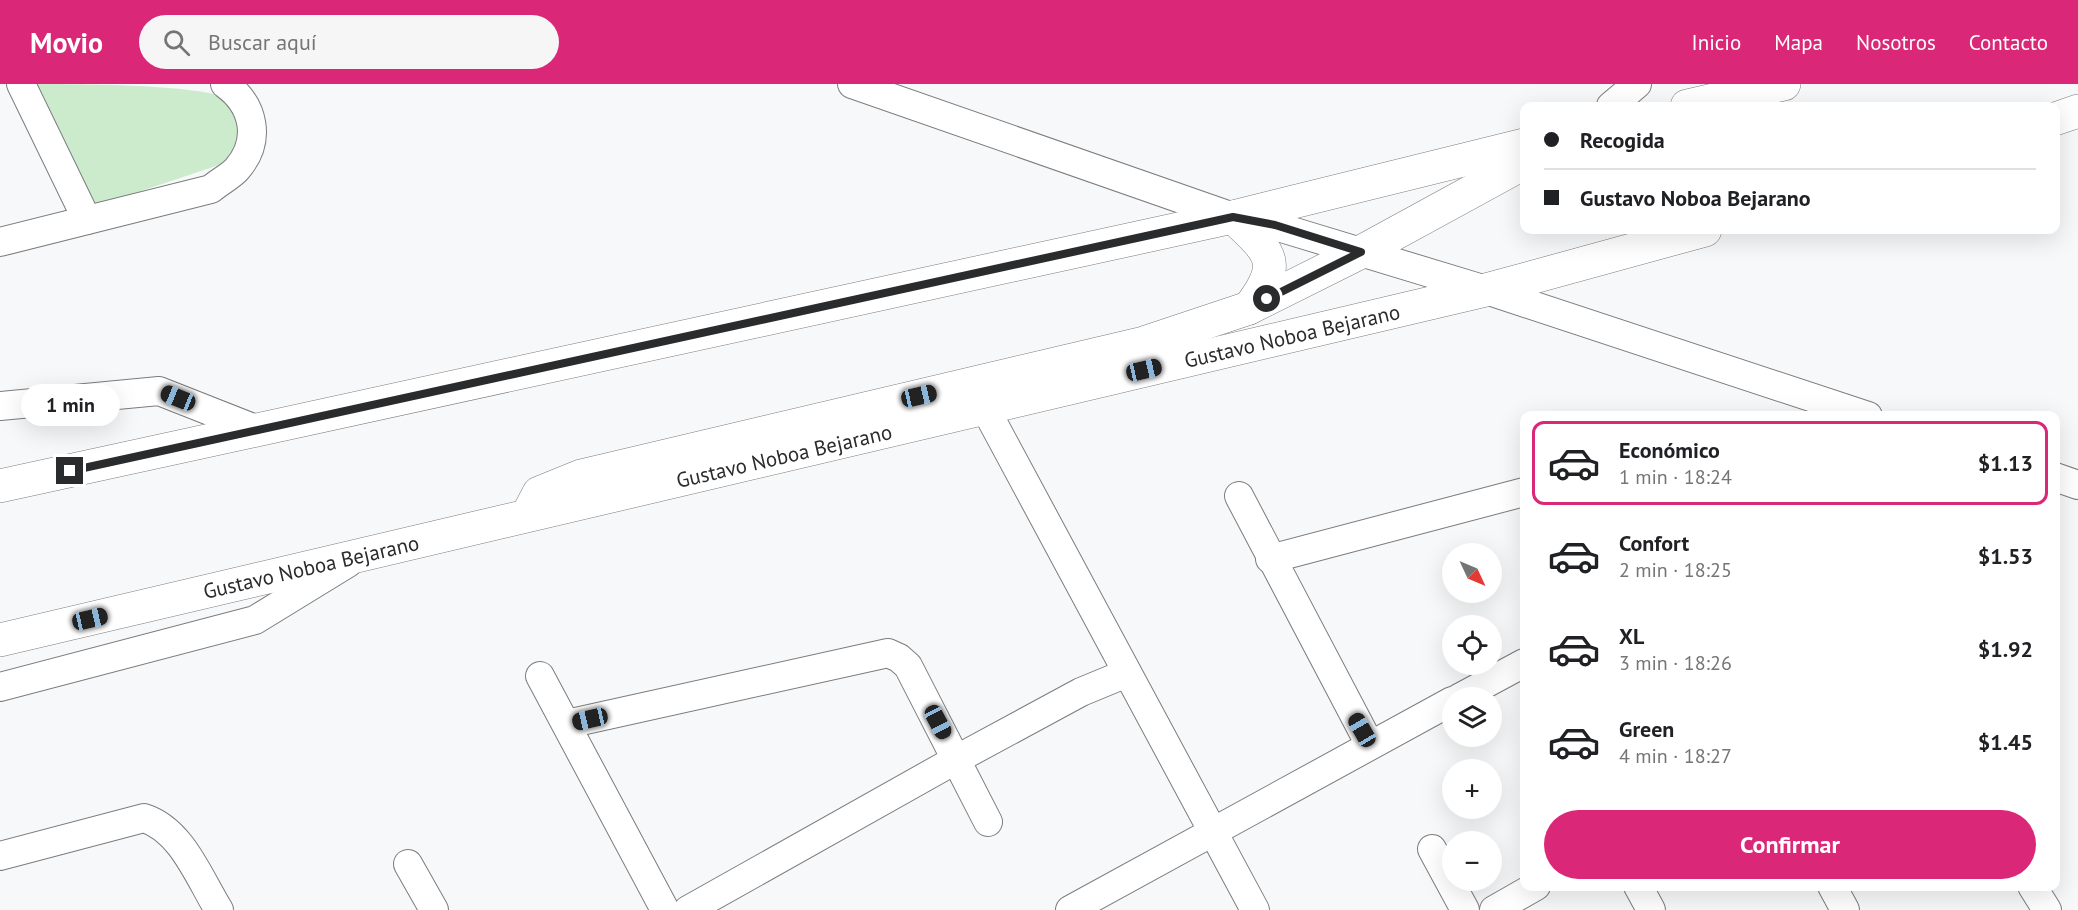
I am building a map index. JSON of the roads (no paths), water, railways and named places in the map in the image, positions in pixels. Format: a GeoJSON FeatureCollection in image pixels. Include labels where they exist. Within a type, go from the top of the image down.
{"type":"FeatureCollection","features":[{"type":"Feature","properties":{"kind":"street"},"geometry":{"type":"LineString","coordinates":[[21,84],[87,220]]}},
{"type":"Feature","properties":{"kind":"street"},"geometry":{"type":"LineString","coordinates":[[0,242],[211,189],[238,169],[251,143],[252,114],[238,93],[225,84]]}},
{"type":"Feature","properties":{"kind":"street"},"geometry":{"type":"LineString","coordinates":[[852,84],[1233,217],[1275,225],[1486,290],[1853,411]]}},
{"type":"Feature","properties":{"kind":"street"},"geometry":{"type":"LineString","coordinates":[[1616,102],[1637,84]]}},
{"type":"Feature","properties":{"kind":"street"},"geometry":{"type":"LineString","coordinates":[[1704,102],[1784,84]]}},
{"type":"Feature","properties":{"kind":"street"},"geometry":{"type":"LineString","coordinates":[[2060,117],[2078,111]]}},
{"type":"Feature","properties":{"kind":"street"},"geometry":{"type":"LineString","coordinates":[[0,486],[1233,217],[1520,146]]}},
{"type":"Feature","properties":{"kind":"street"},"geometry":{"type":"LineString","coordinates":[[528,516],[539,493],[581,476],[1144,343],[1249,308],[1361,252],[1520,165]]}},
{"type":"Feature","properties":{"kind":"street"},"geometry":{"type":"LineString","coordinates":[[1233,217],[1260,243],[1268,257],[1271,270],[1264,287],[1249,308]]}},
{"type":"Feature","properties":{"kind":"street","name":"Gustavo Noboa Bejarano"},"geometry":{"type":"LineString","coordinates":[[0,640],[1486,290],[1690,234]]}},
{"type":"Feature","properties":{"kind":"street"},"geometry":{"type":"LineString","coordinates":[[0,406],[159,391],[258,430]]}},
{"type":"Feature","properties":{"kind":"street"},"geometry":{"type":"LineString","coordinates":[[985,408],[1255,910]]}},
{"type":"Feature","properties":{"kind":"street"},"geometry":{"type":"LineString","coordinates":[[2060,479],[2078,484]]}},
{"type":"Feature","properties":{"kind":"street"},"geometry":{"type":"LineString","coordinates":[[1270,559],[1520,493]]}},
{"type":"Feature","properties":{"kind":"street"},"geometry":{"type":"LineString","coordinates":[[1239,496],[1270,559],[1370,745]]}},
{"type":"Feature","properties":{"kind":"street"},"geometry":{"type":"LineString","coordinates":[[0,687],[255,620],[361,555]]}},
{"type":"Feature","properties":{"kind":"street"},"geometry":{"type":"LineString","coordinates":[[567,724],[888,653],[899,658],[908,666],[988,822]]}},
{"type":"Feature","properties":{"kind":"street"},"geometry":{"type":"LineString","coordinates":[[1479,687],[1520,665]]}},
{"type":"Feature","properties":{"kind":"street"},"geometry":{"type":"LineString","coordinates":[[688,910],[1081,692],[1127,673]]}},
{"type":"Feature","properties":{"kind":"street"},"geometry":{"type":"LineString","coordinates":[[540,676],[665,910]]}},
{"type":"Feature","properties":{"kind":"street"},"geometry":{"type":"LineString","coordinates":[[1070,910],[1442,706]]}},
{"type":"Feature","properties":{"kind":"street"},"geometry":{"type":"LineString","coordinates":[[0,856],[144,818],[160,823],[172,835],[219,910]]}},
{"type":"Feature","properties":{"kind":"street"},"geometry":{"type":"LineString","coordinates":[[1432,849],[1466,910]]}},
{"type":"Feature","properties":{"kind":"street"},"geometry":{"type":"LineString","coordinates":[[408,864],[434,910]]}},
{"type":"Feature","properties":{"kind":"street"},"geometry":{"type":"LineString","coordinates":[[1494,910],[1527,891]]}},
{"type":"Feature","properties":{"kind":"street"},"geometry":{"type":"LineString","coordinates":[[1641,891],[1651,910]]}},
{"type":"Feature","properties":{"kind":"street"},"geometry":{"type":"LineString","coordinates":[[1835,891],[1845,910]]}},
{"type":"Feature","properties":{"kind":"street"},"geometry":{"type":"LineString","coordinates":[[2035,891],[2047,910]]}}]}
